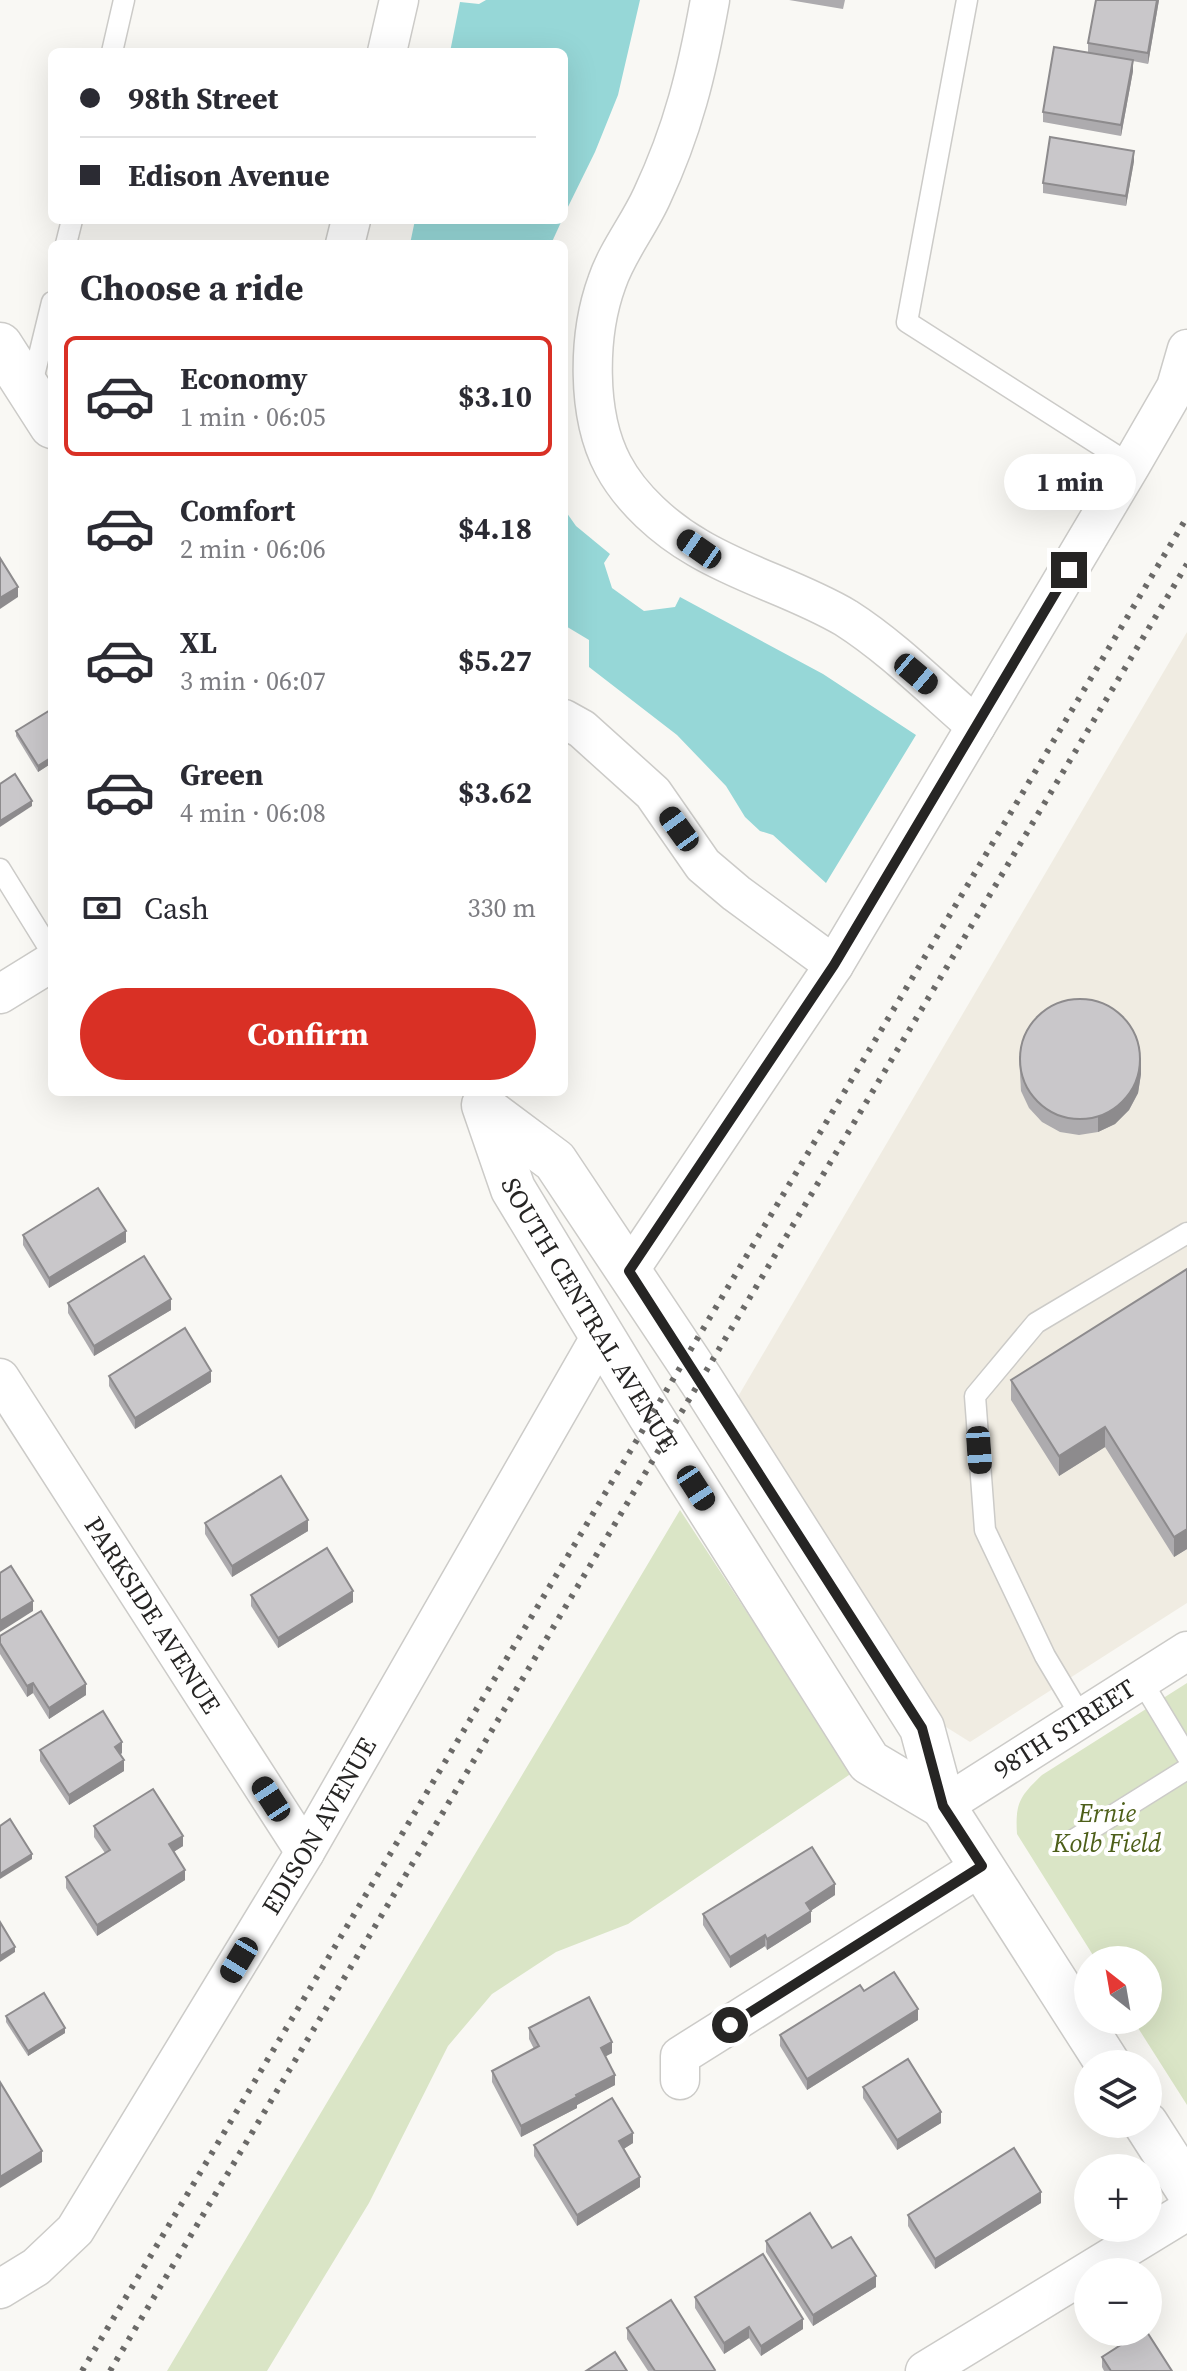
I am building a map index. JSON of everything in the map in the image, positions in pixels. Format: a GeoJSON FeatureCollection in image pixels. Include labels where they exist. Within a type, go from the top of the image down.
{"type":"FeatureCollection","features":[{"type":"Feature","properties":{"kind":"street"},"geometry":{"type":"LineString","coordinates":[[388,48],[399,0]]}},
{"type":"Feature","properties":{"kind":"street"},"geometry":{"type":"LineString","coordinates":[[710,0],[697,72],[676,141],[650,200],[607,279],[596,321],[593,370],[599,426],[613,464],[633,494],[662,523],[699,549],[814,600],[848,620],[976,726]]}},
{"type":"Feature","properties":{"kind":"street"},"geometry":{"type":"LineString","coordinates":[[0,345],[41,409]]}},
{"type":"Feature","properties":{"kind":"street"},"geometry":{"type":"LineString","coordinates":[[629,1271],[834,965],[1176,387],[1187,349]]}},
{"type":"Feature","properties":{"kind":"street"},"geometry":{"type":"LineString","coordinates":[[568,721],[582,729],[653,793],[703,865],[834,965]]}},
{"type":"Feature","properties":{"kind":"street"},"geometry":{"type":"LineString","coordinates":[[0,994],[48,964]]}},
{"type":"Feature","properties":{"kind":"street","name":"SOUTH CENTRAL AVENUE"},"geometry":{"type":"LineString","coordinates":[[482,1102],[555,1161],[629,1271],[922,1728],[943,1806],[1099,2050]]}},
{"type":"Feature","properties":{"kind":"street","name":"SOUTH CENTRAL AVENUE"},"geometry":{"type":"LineString","coordinates":[[482,1102],[513,1189],[869,1762],[943,1806]]}},
{"type":"Feature","properties":{"kind":"street","name":"EDISON AVENUE"},"geometry":{"type":"LineString","coordinates":[[0,2289],[36,2267],[75,2230],[305,1852],[602,1334]]}},
{"type":"Feature","properties":{"kind":"street","name":"PARKSIDE AVENUE"},"geometry":{"type":"LineString","coordinates":[[0,1378],[305,1852]]}},
{"type":"Feature","properties":{"kind":"street","name":"98TH STREET"},"geometry":{"type":"LineString","coordinates":[[943,1806],[1187,1651]]}},
{"type":"Feature","properties":{"kind":"street"},"geometry":{"type":"LineString","coordinates":[[680,2080],[680,2056],[982,1866]]}},
{"type":"Feature","properties":{"kind":"street"},"geometry":{"type":"LineString","coordinates":[[1155,2138],[1187,2188]]}},
{"type":"Feature","properties":{"kind":"street"},"geometry":{"type":"LineString","coordinates":[[925,2371],[1187,2211]]}},
{"type":"Feature","properties":{"kind":"lane"},"geometry":{"type":"LineString","coordinates":[[113,48],[124,0]]}},
{"type":"Feature","properties":{"kind":"lane"},"geometry":{"type":"LineString","coordinates":[[967,0],[907,322],[1131,465]]}},
{"type":"Feature","properties":{"kind":"lane"},"geometry":{"type":"LineString","coordinates":[[41,409],[48,341]]}},
{"type":"Feature","properties":{"kind":"lane"},"geometry":{"type":"LineString","coordinates":[[0,869],[48,947]]}},
{"type":"Feature","properties":{"kind":"lane"},"geometry":{"type":"LineString","coordinates":[[1082,1718],[1045,1656],[985,1530],[975,1396],[1036,1323],[1187,1233]]}},
{"type":"Feature","properties":{"kind":"lane"},"geometry":{"type":"LineString","coordinates":[[1141,1680],[1187,1756]]}},
{"type":"Feature","properties":{"kind":"lane"},"geometry":{"type":"LineString","coordinates":[[1067,1844],[1187,1769]]}},
{"type":"Feature","properties":{"kind":"shaded area"},"geometry":{"type":"Polygon","coordinates":[[[1187,632],[1187,1603],[970,1742],[938,1722],[736,1400],[1187,632]]]}},
{"type":"Feature","properties":{"kind":"green space"},"geometry":{"type":"Polygon","coordinates":[[[680,1510],[852,1773],[628,1924],[556,1952],[492,1994],[448,2046],[369,2203],[267,2371],[167,2371],[680,1510]]]}},
{"type":"Feature","properties":{"kind":"green space","name":"Ernie Kolb Field"},"geometry":{"type":"Polygon","coordinates":[[[1187,1683],[1187,2105],[1162,2066],[1162,2050],[1152,2050],[1142,2034],[1162,2034],[1162,1946],[1087,1946],[1017,1834],[1020,1801],[1042,1775],[1187,1683]]]}},
{"type":"Feature","properties":{"kind":"water"},"geometry":{"type":"Polygon","coordinates":[[[486,0],[640,0],[618,95],[568,207],[568,48],[451,48],[460,2],[479,4],[486,0]]]}},
{"type":"Feature","properties":{"kind":"water"},"geometry":{"type":"Polygon","coordinates":[[[414,224],[560,224],[553,240],[411,240],[414,224]]]}},
{"type":"Feature","properties":{"kind":"water"},"geometry":{"type":"Polygon","coordinates":[[[568,515],[576,526],[610,554],[604,563],[612,588],[644,611],[675,607],[680,597],[823,674],[916,735],[826,883],[773,835],[760,831],[745,817],[726,786],[677,735],[589,667],[589,640],[568,627],[568,515]]]}},
{"type":"Feature","properties":{"kind":"building"},"geometry":{"type":"Polygon","coordinates":[[[1096,0],[1157,0],[1148,53],[1088,43],[1096,0]]]}},
{"type":"Feature","properties":{"kind":"building"},"geometry":{"type":"Polygon","coordinates":[[[1054,47],[1133,60],[1121,125],[1043,112],[1054,47]]]}},
{"type":"Feature","properties":{"kind":"building"},"geometry":{"type":"Polygon","coordinates":[[[1050,137],[1134,151],[1126,196],[1043,183],[1050,137]]]}},
{"type":"Feature","properties":{"kind":"building"},"geometry":{"type":"Polygon","coordinates":[[[0,558],[18,587],[0,598],[0,558]]]}},
{"type":"Feature","properties":{"kind":"building"},"geometry":{"type":"Polygon","coordinates":[[[48,711],[48,760],[38,766],[16,731],[48,711]]]}},
{"type":"Feature","properties":{"kind":"building"},"geometry":{"type":"Polygon","coordinates":[[[15,774],[32,801],[0,821],[0,784],[15,774]]]}},
{"type":"Feature","properties":{"kind":"building"},"geometry":{"type":"Polygon","coordinates":[[[1080,999],[1103,1003],[1123,1016],[1136,1036],[1140,1059],[1136,1082],[1123,1102],[1103,1115],[1080,1119],[1057,1115],[1037,1102],[1024,1082],[1020,1059],[1024,1036],[1037,1016],[1057,1003],[1080,999]]]}},
{"type":"Feature","properties":{"kind":"building"},"geometry":{"type":"Polygon","coordinates":[[[98,1188],[126,1231],[49,1278],[23,1235],[98,1188]]]}},
{"type":"Feature","properties":{"kind":"building"},"geometry":{"type":"Polygon","coordinates":[[[144,1256],[171,1299],[94,1346],[68,1303],[144,1256]]]}},
{"type":"Feature","properties":{"kind":"building"},"geometry":{"type":"Polygon","coordinates":[[[1187,1269],[1187,1529],[1174,1537],[1105,1427],[1059,1456],[1011,1380],[1187,1269]]]}},
{"type":"Feature","properties":{"kind":"building"},"geometry":{"type":"Polygon","coordinates":[[[185,1328],[211,1371],[135,1418],[109,1376],[185,1328]]]}},
{"type":"Feature","properties":{"kind":"building"},"geometry":{"type":"Polygon","coordinates":[[[281,1476],[308,1520],[232,1566],[205,1523],[281,1476]]]}},
{"type":"Feature","properties":{"kind":"building"},"geometry":{"type":"Polygon","coordinates":[[[327,1548],[353,1591],[278,1638],[251,1595],[327,1548]]]}},
{"type":"Feature","properties":{"kind":"building"},"geometry":{"type":"Polygon","coordinates":[[[11,1566],[33,1601],[0,1621],[0,1573],[11,1566]]]}},
{"type":"Feature","properties":{"kind":"building"},"geometry":{"type":"Polygon","coordinates":[[[41,1611],[86,1684],[49,1708],[33,1683],[27,1686],[0,1643],[0,1636],[41,1611]]]}},
{"type":"Feature","properties":{"kind":"building"},"geometry":{"type":"Polygon","coordinates":[[[103,1711],[122,1742],[115,1747],[124,1760],[69,1795],[40,1750],[103,1711]]]}},
{"type":"Feature","properties":{"kind":"building"},"geometry":{"type":"Polygon","coordinates":[[[153,1789],[183,1836],[169,1844],[185,1870],[97,1925],[66,1877],[110,1850],[94,1826],[153,1789]]]}},
{"type":"Feature","properties":{"kind":"building"},"geometry":{"type":"Polygon","coordinates":[[[10,1819],[32,1854],[0,1874],[0,1826],[10,1819]]]}},
{"type":"Feature","properties":{"kind":"building"},"geometry":{"type":"Polygon","coordinates":[[[812,1847],[835,1884],[806,1903],[811,1911],[767,1939],[765,1935],[730,1957],[703,1914],[812,1847]]]}},
{"type":"Feature","properties":{"kind":"building"},"geometry":{"type":"Polygon","coordinates":[[[0,1922],[15,1947],[0,1956],[0,1922]]]}},
{"type":"Feature","properties":{"kind":"building"},"geometry":{"type":"Polygon","coordinates":[[[894,1972],[918,2009],[807,2079],[780,2035],[860,1985],[864,1991],[894,1972]]]}},
{"type":"Feature","properties":{"kind":"building"},"geometry":{"type":"Polygon","coordinates":[[[44,1993],[65,2028],[28,2051],[6,2016],[44,1993]]]}},
{"type":"Feature","properties":{"kind":"building"},"geometry":{"type":"Polygon","coordinates":[[[589,1997],[612,2042],[601,2048],[615,2075],[521,2126],[492,2071],[539,2046],[529,2028],[589,1997]]]}},
{"type":"Feature","properties":{"kind":"building"},"geometry":{"type":"Polygon","coordinates":[[[908,2059],[941,2112],[897,2140],[863,2087],[908,2059]]]}},
{"type":"Feature","properties":{"kind":"building"},"geometry":{"type":"Polygon","coordinates":[[[0,2082],[42,2151],[0,2177],[0,2082]]]}},
{"type":"Feature","properties":{"kind":"building"},"geometry":{"type":"Polygon","coordinates":[[[612,2098],[633,2133],[619,2141],[640,2177],[577,2215],[534,2145],[612,2098]]]}},
{"type":"Feature","properties":{"kind":"building"},"geometry":{"type":"Polygon","coordinates":[[[1014,2148],[1041,2192],[935,2259],[908,2215],[1014,2148]]]}},
{"type":"Feature","properties":{"kind":"building"},"geometry":{"type":"Polygon","coordinates":[[[810,2213],[832,2248],[851,2237],[876,2276],[813,2315],[766,2241],[810,2213]]]}},
{"type":"Feature","properties":{"kind":"building"},"geometry":{"type":"Polygon","coordinates":[[[763,2254],[803,2319],[761,2346],[749,2327],[724,2343],[695,2297],[763,2254]]]}},
{"type":"Feature","properties":{"kind":"building"},"geometry":{"type":"Polygon","coordinates":[[[671,2300],[714,2371],[655,2371],[627,2328],[671,2300]]]}},
{"type":"Feature","properties":{"kind":"building"},"geometry":{"type":"Polygon","coordinates":[[[1119,2346],[1156,2346],[1172,2371],[1111,2371],[1102,2357],[1119,2346]]]}},
{"type":"Feature","properties":{"kind":"building"},"geometry":{"type":"Polygon","coordinates":[[[615,2352],[627,2371],[586,2371],[615,2352]]]}},
{"type":"Feature","properties":{"kind":"railway"},"geometry":{"type":"LineString","coordinates":[[82,2371],[1187,517]]}},
{"type":"Feature","properties":{"kind":"railway"},"geometry":{"type":"LineString","coordinates":[[110,2371],[1187,564]]}},
{"type":"Feature","properties":{"kind":"route"},"geometry":{"type":"LineString","coordinates":[[730,2025],[982,1866],[943,1806],[922,1728],[629,1271],[834,965],[1069,570]]}}]}
